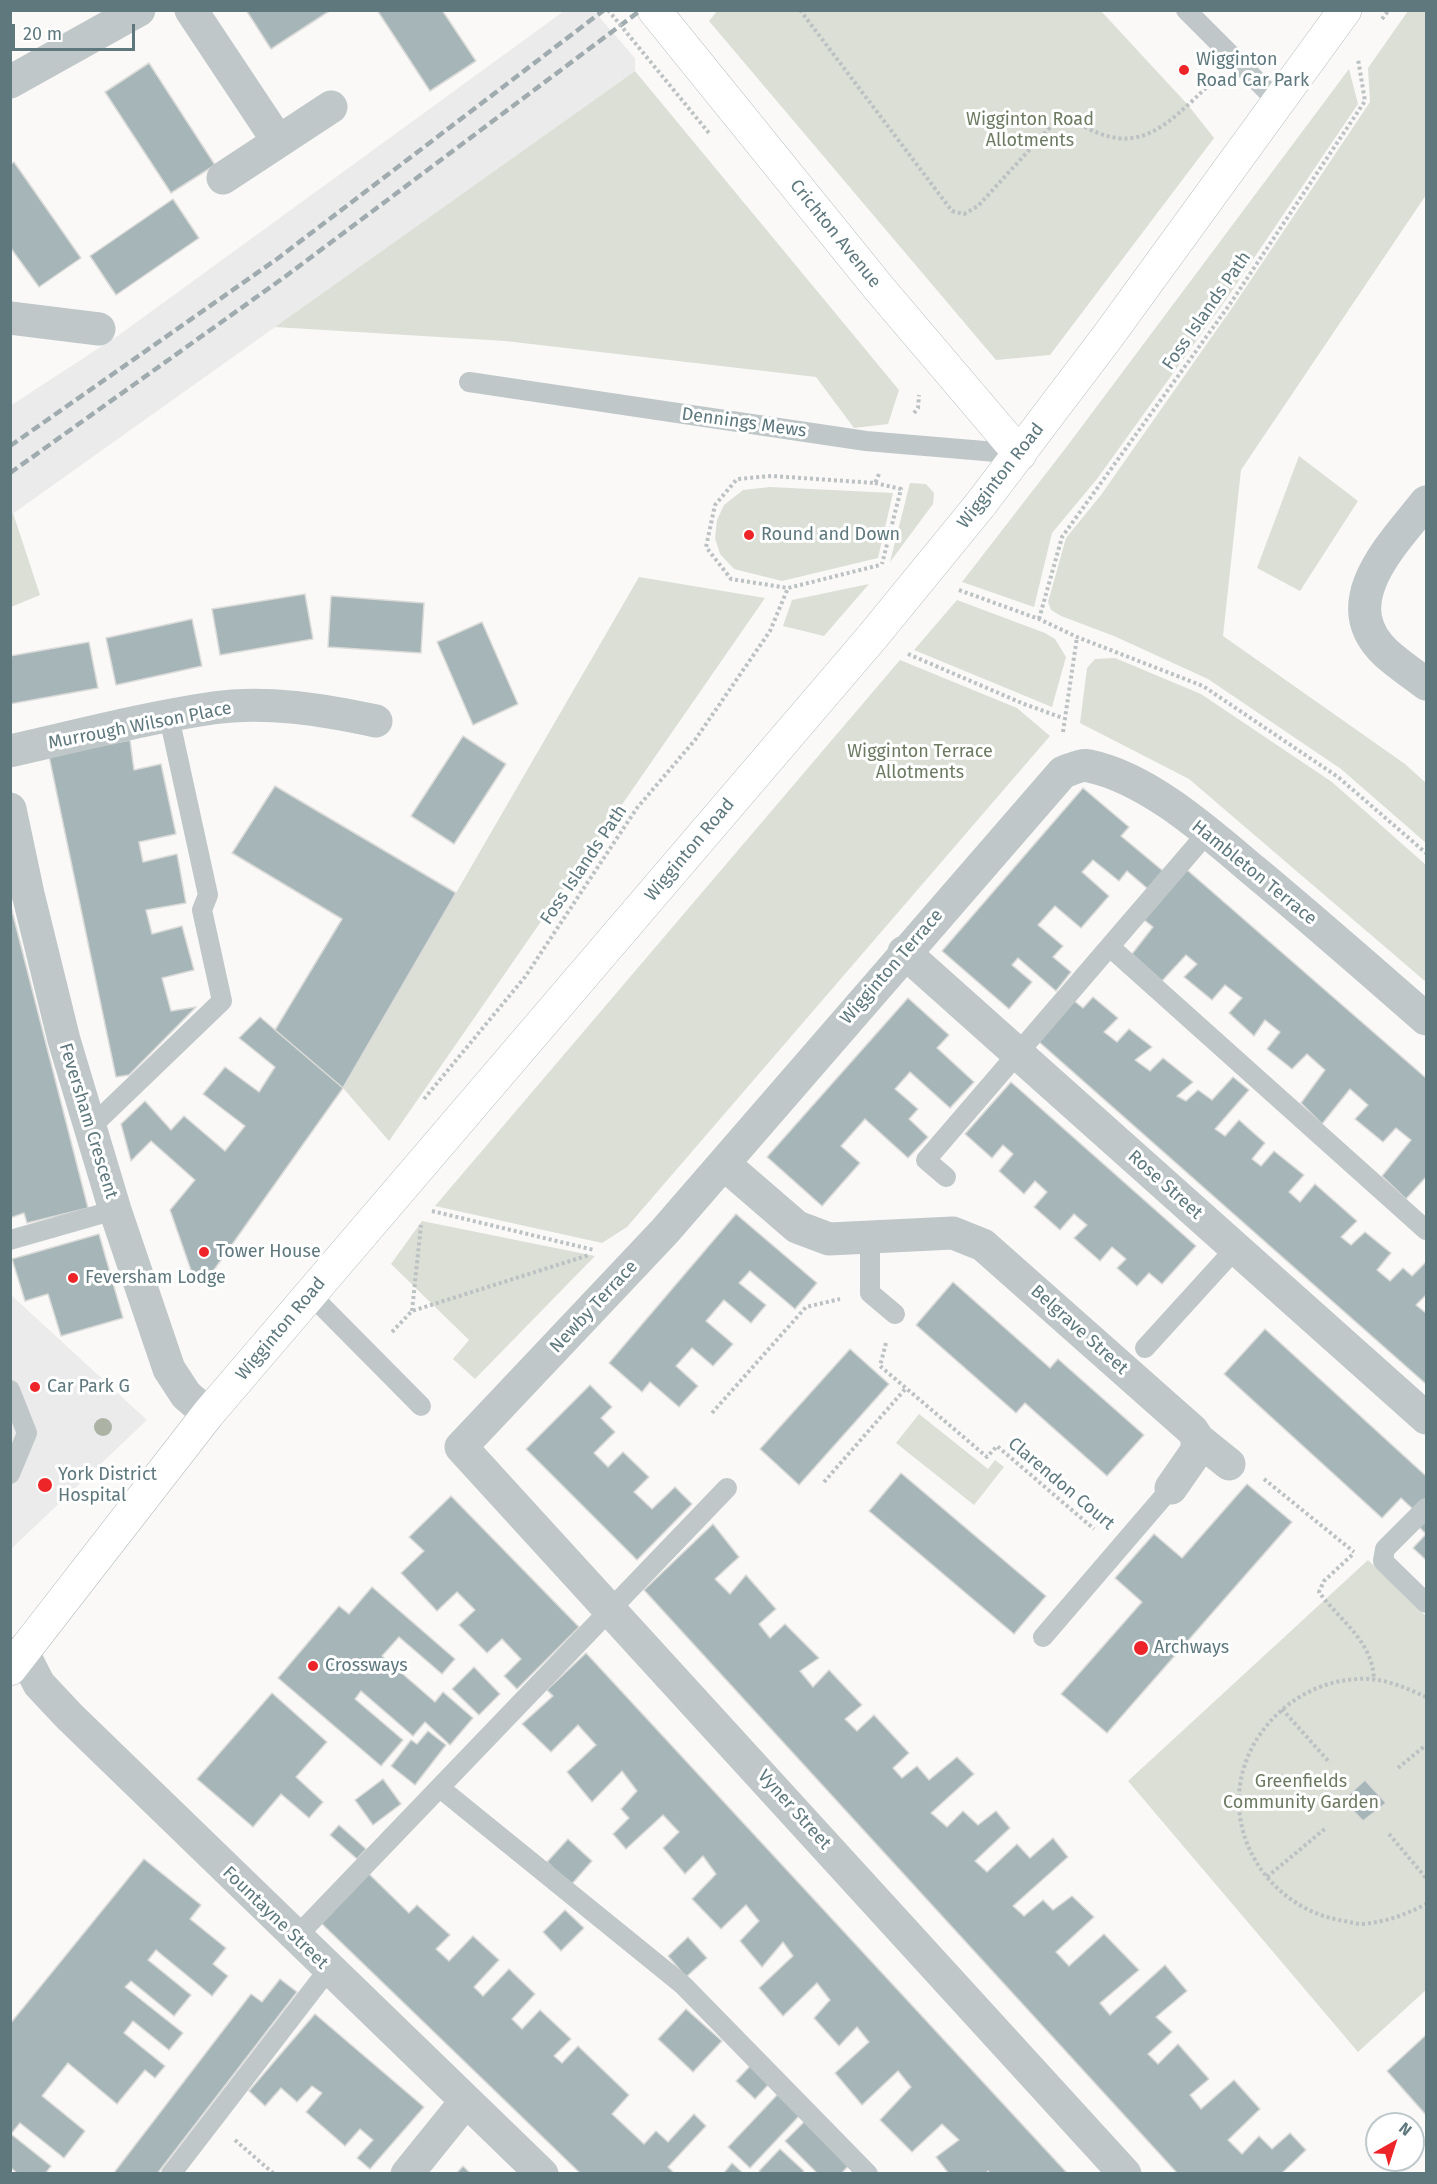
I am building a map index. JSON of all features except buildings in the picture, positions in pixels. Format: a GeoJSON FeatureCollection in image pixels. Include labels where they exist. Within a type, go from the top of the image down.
{"type":"FeatureCollection","features":[{"type":"Feature","properties":{"kind":"main road","name":"Crichton Avenue"},"geometry":{"type":"LineString","coordinates":[[654,10],[733,109],[1020,454]]}},
{"type":"Feature","properties":{"kind":"main road","name":"Wigginton Road"},"geometry":{"type":"LineString","coordinates":[[14,1652],[208,1414],[873,636],[980,505],[1020,454],[1345,10]]}},
{"type":"Feature","properties":{"kind":"street"},"geometry":{"type":"LineString","coordinates":[[10,82],[139,10]]}},
{"type":"Feature","properties":{"kind":"street"},"geometry":{"type":"LineString","coordinates":[[191,10],[278,141]]}},
{"type":"Feature","properties":{"kind":"street"},"geometry":{"type":"LineString","coordinates":[[223,178],[331,107]]}},
{"type":"Feature","properties":{"kind":"street"},"geometry":{"type":"LineString","coordinates":[[10,318],[99,329]]}},
{"type":"Feature","properties":{"kind":"street"},"geometry":{"type":"LineString","coordinates":[[1426,502],[1376,566],[1366,590],[1366,623],[1378,642],[1385,651],[1426,684]]}},
{"type":"Feature","properties":{"kind":"street","name":"Murrough Wilson Place"},"geometry":{"type":"LineString","coordinates":[[10,751],[214,708],[258,706],[327,711],[376,721]]}},
{"type":"Feature","properties":{"kind":"street","name":"Hambleton Terrace"},"geometry":{"type":"LineString","coordinates":[[1063,772],[1087,765],[1129,781],[1208,832],[1426,1019]]}},
{"type":"Feature","properties":{"kind":"street","name":"Wigginton Terrace"},"geometry":{"type":"LineString","coordinates":[[724,1164],[904,952],[1063,772]]}},
{"type":"Feature","properties":{"kind":"street","name":"Feversham Crescent"},"geometry":{"type":"LineString","coordinates":[[10,809],[28,894],[64,1040],[92,1126],[115,1210],[169,1369],[186,1395],[208,1414]]}},
{"type":"Feature","properties":{"kind":"street","name":"Rose Street"},"geometry":{"type":"LineString","coordinates":[[904,952],[1426,1418]]}},
{"type":"Feature","properties":{"kind":"street","name":"Belgrave Street"},"geometry":{"type":"LineString","coordinates":[[724,1164],[797,1227],[829,1239],[870,1239],[907,1234],[953,1233],[983,1245],[1192,1430],[1198,1439],[1229,1464]]}},
{"type":"Feature","properties":{"kind":"street","name":"Newby Terrace"},"geometry":{"type":"LineString","coordinates":[[461,1447],[572,1331],[724,1164]]}},
{"type":"Feature","properties":{"kind":"street"},"geometry":{"type":"LineString","coordinates":[[1172,1488],[1196,1452],[1198,1439]]}},
{"type":"Feature","properties":{"kind":"street","name":"Vyner Street"},"geometry":{"type":"LineString","coordinates":[[461,1447],[1125,2174]]}},
{"type":"Feature","properties":{"kind":"street","name":"Fountayne Street"},"geometry":{"type":"LineString","coordinates":[[14,1652],[39,1684],[69,1716],[328,1970],[542,2174]]}},
{"type":"Feature","properties":{"kind":"street"},"geometry":{"type":"LineString","coordinates":[[407,2174],[466,2101]]}},
{"type":"Feature","properties":{"kind":"lane"},"geometry":{"type":"LineString","coordinates":[[1186,10],[1278,102]]}},
{"type":"Feature","properties":{"kind":"lane","name":"Dennings Mews"},"geometry":{"type":"LineString","coordinates":[[469,382],[894,444],[1020,454]]}},
{"type":"Feature","properties":{"kind":"lane"},"geometry":{"type":"LineString","coordinates":[[92,1126],[222,1001],[202,910],[208,896],[169,717]]}},
{"type":"Feature","properties":{"kind":"lane"},"geometry":{"type":"LineString","coordinates":[[946,1177],[926,1160],[1208,832]]}},
{"type":"Feature","properties":{"kind":"lane"},"geometry":{"type":"LineString","coordinates":[[1110,947],[1426,1230]]}},
{"type":"Feature","properties":{"kind":"lane"},"geometry":{"type":"LineString","coordinates":[[10,1240],[115,1210]]}},
{"type":"Feature","properties":{"kind":"lane"},"geometry":{"type":"LineString","coordinates":[[870,1239],[870,1293],[895,1314]]}},
{"type":"Feature","properties":{"kind":"lane"},"geometry":{"type":"LineString","coordinates":[[1145,1348],[1236,1248]]}},
{"type":"Feature","properties":{"kind":"lane"},"geometry":{"type":"LineString","coordinates":[[310,1294],[421,1406]]}},
{"type":"Feature","properties":{"kind":"lane"},"geometry":{"type":"LineString","coordinates":[[10,1390],[27,1432],[10,1474]]}},
{"type":"Feature","properties":{"kind":"lane"},"geometry":{"type":"LineString","coordinates":[[296,1937],[727,1488]]}},
{"type":"Feature","properties":{"kind":"lane"},"geometry":{"type":"LineString","coordinates":[[1043,1637],[1172,1488]]}},
{"type":"Feature","properties":{"kind":"lane"},"geometry":{"type":"LineString","coordinates":[[1426,1508],[1385,1550],[1383,1561],[1426,1603]]}},
{"type":"Feature","properties":{"kind":"lane"},"geometry":{"type":"LineString","coordinates":[[440,1788],[683,1985],[868,2174]]}},
{"type":"Feature","properties":{"kind":"lane"},"geometry":{"type":"LineString","coordinates":[[171,2174],[328,1970]]}},
{"type":"Feature","properties":{"kind":"path"},"geometry":{"type":"LineString","coordinates":[[608,10],[709,133]]}},
{"type":"Feature","properties":{"kind":"path"},"geometry":{"type":"LineString","coordinates":[[800,10],[952,211],[964,214],[978,206],[1063,113],[1081,126],[1105,136],[1123,139],[1141,137],[1158,131],[1236,60]]}},
{"type":"Feature","properties":{"kind":"path","name":"Foss Islands Path"},"geometry":{"type":"LineString","coordinates":[[1038,619],[1062,537],[1230,304],[1365,101],[1358,70],[1358,48]]}},
{"type":"Feature","properties":{"kind":"path"},"geometry":{"type":"LineString","coordinates":[[875,483],[894,444]]}},
{"type":"Feature","properties":{"kind":"path"},"geometry":{"type":"LineString","coordinates":[[881,565],[901,489],[875,483],[772,476],[737,479],[715,505],[706,547],[731,579],[788,588],[881,565],[892,568]]}},
{"type":"Feature","properties":{"kind":"path","name":"Foss Islands Path"},"geometry":{"type":"LineString","coordinates":[[440,1144],[411,1114],[525,977],[637,808],[695,740],[770,631],[788,588]]}},
{"type":"Feature","properties":{"kind":"path"},"geometry":{"type":"LineString","coordinates":[[954,588],[1038,619],[1077,637],[1203,686],[1338,777],[1426,853]]}},
{"type":"Feature","properties":{"kind":"path"},"geometry":{"type":"LineString","coordinates":[[1063,772],[1063,718],[1077,637]]}},
{"type":"Feature","properties":{"kind":"path"},"geometry":{"type":"LineString","coordinates":[[931,665],[1063,718]]}},
{"type":"Feature","properties":{"kind":"path"},"geometry":{"type":"LineString","coordinates":[[370,1353],[412,1311],[600,1251],[428,1210],[425,1215]]}},
{"type":"Feature","properties":{"kind":"path"},"geometry":{"type":"LineString","coordinates":[[412,1311],[422,1221]]}},
{"type":"Feature","properties":{"kind":"path"},"geometry":{"type":"LineString","coordinates":[[712,1413],[806,1307],[870,1293]]}},
{"type":"Feature","properties":{"kind":"path","name":"Clarendon Court"},"geometry":{"type":"LineString","coordinates":[[895,1314],[880,1366],[987,1457],[997,1446],[1117,1549]]}},
{"type":"Feature","properties":{"kind":"path"},"geometry":{"type":"LineString","coordinates":[[824,1482],[906,1388]]}},
{"type":"Feature","properties":{"kind":"path"},"geometry":{"type":"LineString","coordinates":[[1229,1464],[1243,1462],[1354,1553],[1383,1561]]}},
{"type":"Feature","properties":{"kind":"path"},"geometry":{"type":"LineString","coordinates":[[1354,1553],[1324,1581],[1319,1592],[1334,1614],[1367,1648],[1374,1664],[1374,1680]]}},
{"type":"Feature","properties":{"kind":"path"},"geometry":{"type":"LineString","coordinates":[[1426,1697],[1394,1683],[1357,1678],[1321,1685],[1289,1702],[1263,1728],[1246,1760],[1239,1797],[1244,1833],[1258,1866],[1285,1896],[1320,1916],[1359,1924],[1399,1918],[1426,1904]]}},
{"type":"Feature","properties":{"kind":"path"},"geometry":{"type":"LineString","coordinates":[[1282,1709],[1330,1763]]}},
{"type":"Feature","properties":{"kind":"path"},"geometry":{"type":"LineString","coordinates":[[1398,1768],[1426,1745]]}},
{"type":"Feature","properties":{"kind":"path"},"geometry":{"type":"LineString","coordinates":[[1267,1877],[1327,1827]]}},
{"type":"Feature","properties":{"kind":"path"},"geometry":{"type":"LineString","coordinates":[[1389,1834],[1426,1878]]}},
{"type":"Feature","properties":{"kind":"path"},"geometry":{"type":"LineString","coordinates":[[212,2119],[274,2174]]}},
{"type":"Feature","properties":{"kind":"shaded area"},"geometry":{"type":"Polygon","coordinates":[[[564,11],[594,11],[635,58],[635,71],[11,515],[10,406],[119,335],[564,11]]]}},
{"type":"Feature","properties":{"kind":"shaded area","name":"York District Hospital"},"geometry":{"type":"Polygon","coordinates":[[[10,1294],[147,1420],[11,1549],[10,1549],[10,1294]]]}},
{"type":"Feature","properties":{"kind":"green space","name":"Wigginton Road Allotments"},"geometry":{"type":"Polygon","coordinates":[[[718,10],[1101,11],[1188,105],[1214,138],[1050,355],[996,360],[709,21],[718,10]]]}},
{"type":"Feature","properties":{"kind":"green space"},"geometry":{"type":"Polygon","coordinates":[[[1408,11],[1426,11],[1426,195],[1241,470],[1223,636],[1405,764],[1426,783],[1426,843],[1341,769],[1208,679],[1114,636],[1061,616],[1051,610],[1048,602],[1066,538],[1101,495],[1234,305],[1370,102],[1368,68],[1408,11]]]}},
{"type":"Feature","properties":{"kind":"green space"},"geometry":{"type":"Polygon","coordinates":[[[1349,69],[1358,104],[1225,301],[1097,479],[1052,533],[1034,607],[962,582],[1068,445],[1349,69]]]}},
{"type":"Feature","properties":{"kind":"green space"},"geometry":{"type":"Polygon","coordinates":[[[635,71],[899,390],[888,424],[854,428],[816,377],[505,341],[275,327],[635,71]]]}},
{"type":"Feature","properties":{"kind":"green space"},"geometry":{"type":"Polygon","coordinates":[[[1299,456],[1358,501],[1300,591],[1257,568],[1299,456]]]}},
{"type":"Feature","properties":{"kind":"green space"},"geometry":{"type":"Polygon","coordinates":[[[910,483],[926,484],[934,493],[933,504],[890,562],[910,483]]]}},
{"type":"Feature","properties":{"kind":"green space"},"geometry":{"type":"Polygon","coordinates":[[[770,487],[893,493],[878,558],[782,581],[734,569],[720,554],[715,538],[717,520],[724,505],[743,490],[770,487]]]}},
{"type":"Feature","properties":{"kind":"green space"},"geometry":{"type":"Polygon","coordinates":[[[13,513],[40,595],[11,607],[10,515],[13,513]]]}},
{"type":"Feature","properties":{"kind":"green space"},"geometry":{"type":"Polygon","coordinates":[[[639,577],[765,598],[389,1141],[343,1088],[639,577]]]}},
{"type":"Feature","properties":{"kind":"green space"},"geometry":{"type":"Polygon","coordinates":[[[869,584],[824,636],[783,626],[792,600],[869,584]]]}},
{"type":"Feature","properties":{"kind":"green space"},"geometry":{"type":"Polygon","coordinates":[[[957,600],[1045,633],[1055,639],[1066,657],[1052,707],[914,650],[957,600]]]}},
{"type":"Feature","properties":{"kind":"green space"},"geometry":{"type":"Polygon","coordinates":[[[1115,658],[1201,694],[1332,782],[1426,865],[1426,982],[1189,779],[1080,723],[1087,668],[1095,659],[1115,658]]]}},
{"type":"Feature","properties":{"kind":"green space","name":"Wigginton Terrace Allotments"},"geometry":{"type":"Polygon","coordinates":[[[900,660],[1017,708],[1050,736],[627,1227],[602,1243],[435,1206],[900,660]]]}},
{"type":"Feature","properties":{"kind":"green space"},"geometry":{"type":"Polygon","coordinates":[[[422,1221],[595,1256],[475,1379],[453,1359],[469,1340],[391,1264],[422,1221]]]}},
{"type":"Feature","properties":{"kind":"green space"},"geometry":{"type":"Polygon","coordinates":[[[919,1414],[988,1469],[995,1460],[1004,1467],[974,1505],[896,1443],[919,1414]]]}},
{"type":"Feature","properties":{"kind":"green space","name":"Greenfields Community Garden"},"geometry":{"type":"Polygon","coordinates":[[[1368,1560],[1426,1616],[1426,1990],[1358,2052],[1128,1781],[1368,1560]]]}},
{"type":"Feature","properties":{"kind":"railway"},"geometry":{"type":"LineString","coordinates":[[10,446],[277,259],[604,10]]}},
{"type":"Feature","properties":{"kind":"railway"},"geometry":{"type":"LineString","coordinates":[[10,473],[286,276],[641,10]]}},
{"type":"Feature","properties":{"kind":"place","name":"Wigginton Road Car Park"},"geometry":{"type":"Point","coordinates":[1184,70]}},
{"type":"Feature","properties":{"kind":"place","name":"Round and Down"},"geometry":{"type":"Point","coordinates":[749,535]}},
{"type":"Feature","properties":{"kind":"place","name":"Tower House"},"geometry":{"type":"Point","coordinates":[204,1252]}},
{"type":"Feature","properties":{"kind":"place","name":"Feversham Lodge"},"geometry":{"type":"Point","coordinates":[73,1278]}},
{"type":"Feature","properties":{"kind":"place","name":"Car Park G"},"geometry":{"type":"Point","coordinates":[35,1387]}},
{"type":"Feature","properties":{"kind":"place","name":"York District Hospital"},"geometry":{"type":"Point","coordinates":[45,1485]}},
{"type":"Feature","properties":{"kind":"place","name":"Archways"},"geometry":{"type":"Point","coordinates":[1141,1648]}},
{"type":"Feature","properties":{"kind":"place","name":"Crossways"},"geometry":{"type":"Point","coordinates":[313,1666]}}]}
